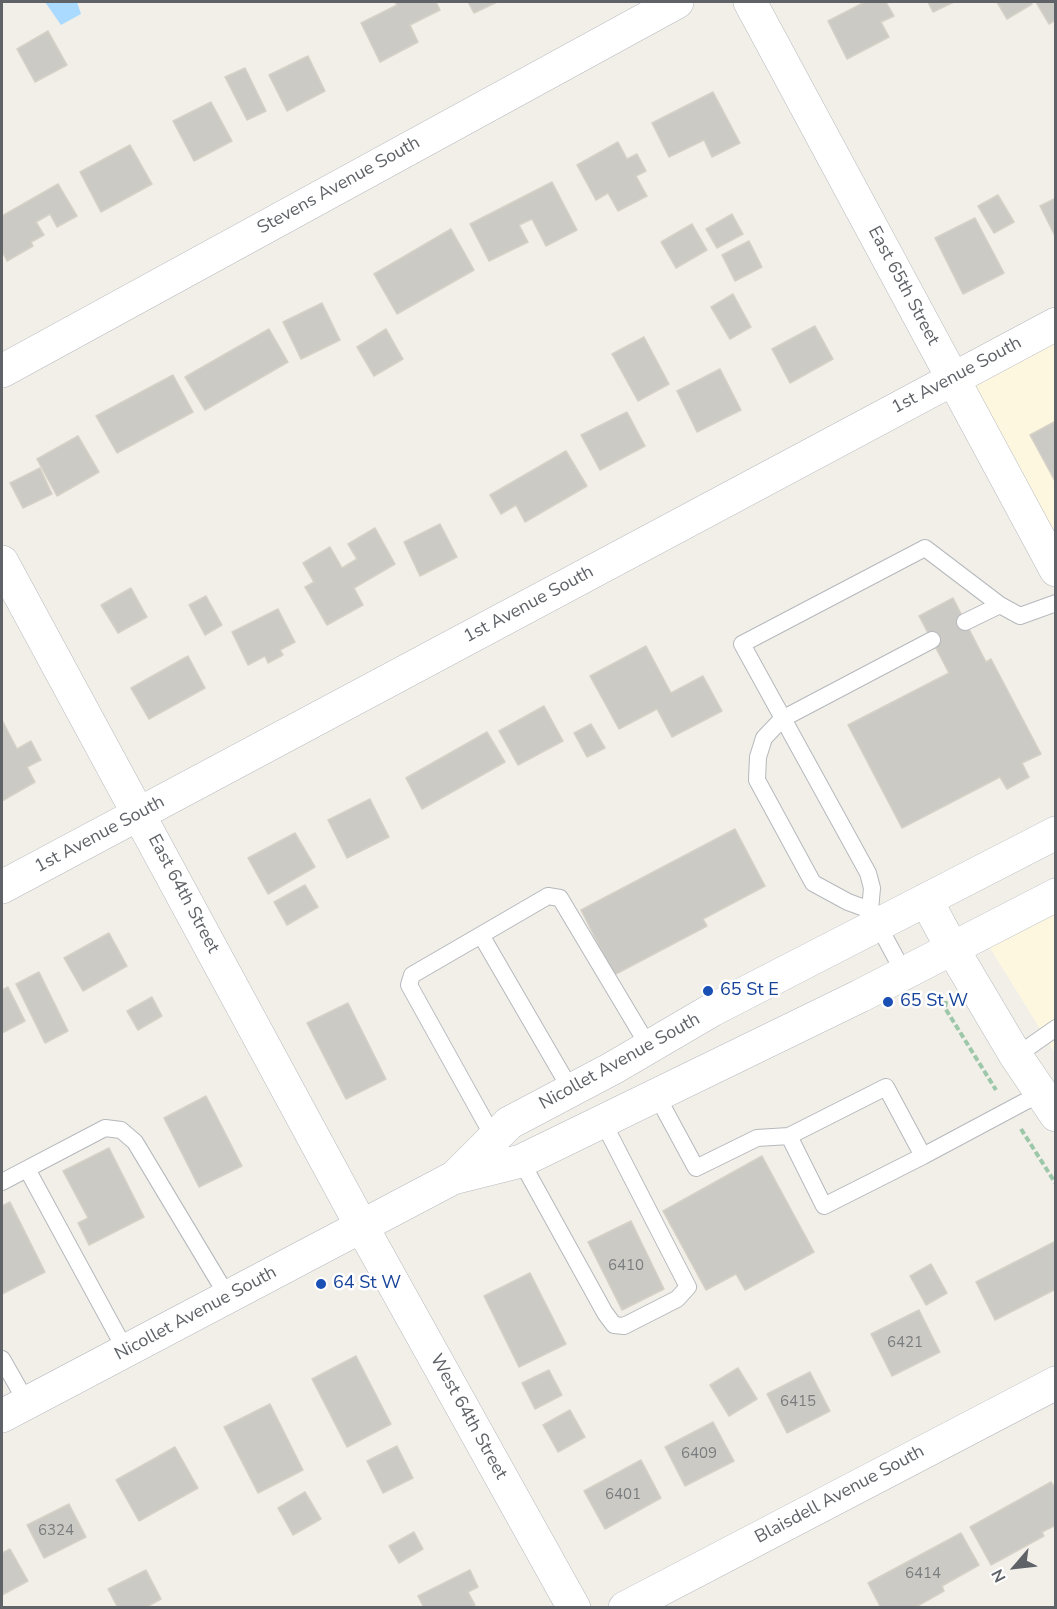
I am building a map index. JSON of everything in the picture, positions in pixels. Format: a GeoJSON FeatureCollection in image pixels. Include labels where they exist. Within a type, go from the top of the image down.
{"type":"FeatureCollection","features":[{"type":"Feature","properties":{"kind":"street","name":"Stevens Avenue South"},"geometry":{"type":"LineString","coordinates":[[2,371],[677,2]]}},
{"type":"Feature","properties":{"kind":"street","name":"East 65th Street"},"geometry":{"type":"LineString","coordinates":[[750,2],[1056,570]]}},
{"type":"Feature","properties":{"kind":"street","name":"1st Avenue South"},"geometry":{"type":"LineString","coordinates":[[2,886],[1056,324]]}},
{"type":"Feature","properties":{"kind":"street","name":"East 64th Street"},"geometry":{"type":"LineString","coordinates":[[2,562],[362,1227]]}},
{"type":"Feature","properties":{"kind":"street","name":"Nicollet Avenue South"},"geometry":{"type":"LineString","coordinates":[[453,1178],[509,1123],[712,1011],[874,917],[926,900],[1056,833]]}},
{"type":"Feature","properties":{"kind":"street","name":"Nicollet Avenue South"},"geometry":{"type":"LineString","coordinates":[[14,1409],[453,1178],[521,1161],[657,1096],[1056,895]]}},
{"type":"Feature","properties":{"kind":"street"},"geometry":{"type":"LineString","coordinates":[[926,900],[1016,1056],[1048,1104]]}},
{"type":"Feature","properties":{"kind":"street","name":"West 64th Street"},"geometry":{"type":"LineString","coordinates":[[362,1227],[574,1608]]}},
{"type":"Feature","properties":{"kind":"street","name":"Blaisdell Avenue South"},"geometry":{"type":"LineString","coordinates":[[625,1608],[1056,1383]]}},
{"type":"Feature","properties":{"kind":"lane"},"geometry":{"type":"LineString","coordinates":[[903,973],[874,917],[872,888],[868,873],[742,644],[925,548],[1000,605],[1020,616],[1056,603]]}},
{"type":"Feature","properties":{"kind":"lane"},"geometry":{"type":"LineString","coordinates":[[965,622],[1000,605]]}},
{"type":"Feature","properties":{"kind":"lane"},"geometry":{"type":"LineString","coordinates":[[874,917],[813,883],[757,780],[758,757],[764,738],[782,719],[932,640]]}},
{"type":"Feature","properties":{"kind":"lane"},"geometry":{"type":"LineString","coordinates":[[494,1138],[409,985],[412,975],[548,896],[560,898],[648,1047]]}},
{"type":"Feature","properties":{"kind":"lane"},"geometry":{"type":"LineString","coordinates":[[481,935],[571,1090]]}},
{"type":"Feature","properties":{"kind":"lane"},"geometry":{"type":"LineString","coordinates":[[1016,1056],[1056,1028]]}},
{"type":"Feature","properties":{"kind":"lane"},"geometry":{"type":"LineString","coordinates":[[657,1096],[696,1168],[757,1138],[789,1137],[886,1086],[923,1156]]}},
{"type":"Feature","properties":{"kind":"lane"},"geometry":{"type":"LineString","coordinates":[[789,1137],[824,1206],[923,1156],[1048,1104]]}},
{"type":"Feature","properties":{"kind":"lane"},"geometry":{"type":"LineString","coordinates":[[521,1161],[605,1313],[614,1325],[624,1326],[677,1299],[688,1287],[603,1122]]}},
{"type":"Feature","properties":{"kind":"lane"},"geometry":{"type":"LineString","coordinates":[[2,1182],[105,1128],[121,1130],[135,1143],[228,1297]]}},
{"type":"Feature","properties":{"kind":"lane"},"geometry":{"type":"LineString","coordinates":[[27,1169],[126,1351]]}},
{"type":"Feature","properties":{"kind":"lane"},"geometry":{"type":"LineString","coordinates":[[2,1359],[14,1409]]}},
{"type":"Feature","properties":{"kind":"shaded area"},"geometry":{"type":"Polygon","coordinates":[[[1055,340],[1055,545],[968,383],[1055,340]]]}},
{"type":"Feature","properties":{"kind":"shaded area"},"geometry":{"type":"Polygon","coordinates":[[[1055,897],[1055,1053],[982,935],[1055,897]]]}},
{"type":"Feature","properties":{"kind":"water"},"geometry":{"type":"Polygon","coordinates":[[[45,2],[77,2],[81,14],[61,25],[45,2]]]}},
{"type":"Feature","properties":{"kind":"building"},"geometry":{"type":"Polygon","coordinates":[[[395,2],[436,2],[440,10],[410,25],[418,42],[380,62],[361,23],[397,5],[395,2]]]}},
{"type":"Feature","properties":{"kind":"building"},"geometry":{"type":"Polygon","coordinates":[[[468,2],[497,2],[474,13],[468,2]]]}},
{"type":"Feature","properties":{"kind":"building"},"geometry":{"type":"Polygon","coordinates":[[[865,2],[886,2],[894,16],[881,22],[889,37],[847,59],[828,21],[865,2]]]}},
{"type":"Feature","properties":{"kind":"building"},"geometry":{"type":"Polygon","coordinates":[[[928,2],[954,2],[933,12],[928,2]]]}},
{"type":"Feature","properties":{"kind":"building"},"geometry":{"type":"Polygon","coordinates":[[[997,2],[1030,2],[1032,4],[1007,19],[997,2]]]}},
{"type":"Feature","properties":{"kind":"building"},"geometry":{"type":"Polygon","coordinates":[[[1036,2],[1056,2],[1056,20],[1049,24],[1036,2]]]}},
{"type":"Feature","properties":{"kind":"building"},"geometry":{"type":"Polygon","coordinates":[[[48,31],[67,65],[35,82],[17,49],[48,31]]]}},
{"type":"Feature","properties":{"kind":"building"},"geometry":{"type":"Polygon","coordinates":[[[308,56],[325,91],[287,111],[269,75],[308,56]]]}},
{"type":"Feature","properties":{"kind":"building"},"geometry":{"type":"Polygon","coordinates":[[[245,68],[266,111],[247,120],[225,77],[245,68]]]}},
{"type":"Feature","properties":{"kind":"building"},"geometry":{"type":"Polygon","coordinates":[[[713,92],[740,143],[712,157],[704,140],[669,157],[652,123],[713,92]]]}},
{"type":"Feature","properties":{"kind":"building"},"geometry":{"type":"Polygon","coordinates":[[[211,102],[232,141],[194,161],[173,121],[211,102]]]}},
{"type":"Feature","properties":{"kind":"building"},"geometry":{"type":"Polygon","coordinates":[[[618,142],[627,159],[637,154],[646,171],[636,176],[647,196],[618,211],[608,193],[596,200],[577,165],[618,142]]]}},
{"type":"Feature","properties":{"kind":"building"},"geometry":{"type":"Polygon","coordinates":[[[130,145],[152,184],[101,212],[80,172],[130,145]]]}},
{"type":"Feature","properties":{"kind":"building"},"geometry":{"type":"Polygon","coordinates":[[[552,182],[577,230],[546,246],[532,219],[519,225],[528,242],[489,261],[470,224],[552,182]]]}},
{"type":"Feature","properties":{"kind":"building"},"geometry":{"type":"Polygon","coordinates":[[[58,184],[77,216],[57,227],[50,214],[36,222],[44,235],[31,242],[33,246],[7,261],[2,251],[2,216],[58,184]]]}},
{"type":"Feature","properties":{"kind":"building"},"geometry":{"type":"Polygon","coordinates":[[[998,195],[1014,222],[994,233],[978,206],[998,195]]]}},
{"type":"Feature","properties":{"kind":"building"},"geometry":{"type":"Polygon","coordinates":[[[1056,198],[1056,236],[1055,236],[1040,206],[1056,198]]]}},
{"type":"Feature","properties":{"kind":"building"},"geometry":{"type":"Polygon","coordinates":[[[732,214],[743,234],[717,248],[706,229],[732,214]]]}},
{"type":"Feature","properties":{"kind":"building"},"geometry":{"type":"Polygon","coordinates":[[[975,218],[1004,273],[963,294],[935,238],[975,218]]]}},
{"type":"Feature","properties":{"kind":"building"},"geometry":{"type":"Polygon","coordinates":[[[692,224],[707,250],[676,268],[661,242],[692,224]]]}},
{"type":"Feature","properties":{"kind":"building"},"geometry":{"type":"Polygon","coordinates":[[[451,229],[474,270],[397,314],[374,274],[451,229]]]}},
{"type":"Feature","properties":{"kind":"building"},"geometry":{"type":"Polygon","coordinates":[[[749,241],[762,267],[735,281],[722,255],[749,241]]]}},
{"type":"Feature","properties":{"kind":"building"},"geometry":{"type":"Polygon","coordinates":[[[733,294],[751,327],[730,339],[711,307],[733,294]]]}},
{"type":"Feature","properties":{"kind":"building"},"geometry":{"type":"Polygon","coordinates":[[[322,303],[340,340],[301,359],[283,322],[322,303]]]}},
{"type":"Feature","properties":{"kind":"building"},"geometry":{"type":"Polygon","coordinates":[[[815,326],[833,359],[790,383],[772,349],[815,326]]]}},
{"type":"Feature","properties":{"kind":"building"},"geometry":{"type":"Polygon","coordinates":[[[269,329],[288,362],[205,410],[185,377],[269,329]]]}},
{"type":"Feature","properties":{"kind":"building"},"geometry":{"type":"Polygon","coordinates":[[[386,329],[403,359],[374,376],[357,347],[386,329]]]}},
{"type":"Feature","properties":{"kind":"building"},"geometry":{"type":"Polygon","coordinates":[[[644,337],[669,384],[638,401],[612,354],[644,337]]]}},
{"type":"Feature","properties":{"kind":"building"},"geometry":{"type":"Polygon","coordinates":[[[720,369],[741,410],[697,432],[677,391],[720,369]]]}},
{"type":"Feature","properties":{"kind":"building"},"geometry":{"type":"Polygon","coordinates":[[[173,375],[193,412],[117,453],[96,416],[173,375]]]}},
{"type":"Feature","properties":{"kind":"building"},"geometry":{"type":"Polygon","coordinates":[[[627,412],[645,446],[600,470],[581,435],[627,412]]]}},
{"type":"Feature","properties":{"kind":"building"},"geometry":{"type":"Polygon","coordinates":[[[1056,421],[1056,483],[1030,435],[1056,421]]]}},
{"type":"Feature","properties":{"kind":"building"},"geometry":{"type":"Polygon","coordinates":[[[78,436],[99,472],[57,496],[37,459],[78,436]]]}},
{"type":"Feature","properties":{"kind":"building"},"geometry":{"type":"Polygon","coordinates":[[[566,451],[587,486],[525,522],[516,505],[501,514],[490,495],[566,451]]]}},
{"type":"Feature","properties":{"kind":"building"},"geometry":{"type":"Polygon","coordinates":[[[40,468],[52,494],[23,508],[10,483],[40,468]]]}},
{"type":"Feature","properties":{"kind":"building"},"geometry":{"type":"Polygon","coordinates":[[[440,524],[457,557],[420,576],[404,542],[440,524]]]}},
{"type":"Feature","properties":{"kind":"building"},"geometry":{"type":"Polygon","coordinates":[[[375,528],[395,564],[354,588],[363,605],[327,625],[305,587],[314,582],[303,563],[330,547],[342,568],[357,559],[348,544],[375,528]]]}},
{"type":"Feature","properties":{"kind":"building"},"geometry":{"type":"Polygon","coordinates":[[[131,588],[147,617],[118,633],[101,605],[131,588]]]}},
{"type":"Feature","properties":{"kind":"building"},"geometry":{"type":"Polygon","coordinates":[[[206,596],[222,625],[205,635],[189,605],[206,596]]]}},
{"type":"Feature","properties":{"kind":"building"},"geometry":{"type":"Polygon","coordinates":[[[953,598],[986,662],[991,659],[1041,754],[1022,763],[1029,777],[1007,789],[1000,777],[902,828],[848,725],[949,673],[919,616],[953,598]]]}},
{"type":"Feature","properties":{"kind":"building"},"geometry":{"type":"Polygon","coordinates":[[[278,609],[295,642],[280,650],[283,655],[268,663],[265,656],[248,665],[232,632],[278,609]]]}},
{"type":"Feature","properties":{"kind":"building"},"geometry":{"type":"Polygon","coordinates":[[[646,646],[671,693],[703,676],[722,711],[672,737],[657,709],[619,729],[590,676],[646,646]]]}},
{"type":"Feature","properties":{"kind":"building"},"geometry":{"type":"Polygon","coordinates":[[[188,656],[205,688],[149,719],[131,688],[188,656]]]}},
{"type":"Feature","properties":{"kind":"building"},"geometry":{"type":"Polygon","coordinates":[[[544,706],[563,741],[518,765],[499,731],[544,706]]]}},
{"type":"Feature","properties":{"kind":"building"},"geometry":{"type":"Polygon","coordinates":[[[2,720],[17,749],[31,741],[41,760],[27,767],[35,782],[2,801],[2,720]]]}},
{"type":"Feature","properties":{"kind":"building"},"geometry":{"type":"Polygon","coordinates":[[[591,724],[605,748],[587,757],[574,733],[591,724]]]}},
{"type":"Feature","properties":{"kind":"building"},"geometry":{"type":"Polygon","coordinates":[[[487,732],[505,762],[422,809],[406,778],[487,732]]]}},
{"type":"Feature","properties":{"kind":"building"},"geometry":{"type":"Polygon","coordinates":[[[370,799],[389,837],[347,858],[328,820],[370,799]]]}},
{"type":"Feature","properties":{"kind":"building"},"geometry":{"type":"Polygon","coordinates":[[[735,829],[765,886],[703,919],[707,926],[614,975],[581,910],[735,829]]]}},
{"type":"Feature","properties":{"kind":"building"},"geometry":{"type":"Polygon","coordinates":[[[295,833],[315,867],[268,894],[248,858],[295,833]]]}},
{"type":"Feature","properties":{"kind":"building"},"geometry":{"type":"Polygon","coordinates":[[[305,885],[318,907],[287,925],[274,902],[305,885]]]}},
{"type":"Feature","properties":{"kind":"building"},"geometry":{"type":"Polygon","coordinates":[[[109,933],[127,966],[83,991],[64,958],[109,933]]]}},
{"type":"Feature","properties":{"kind":"building"},"geometry":{"type":"Polygon","coordinates":[[[39,972],[68,1031],[45,1043],[16,984],[39,972]]]}},
{"type":"Feature","properties":{"kind":"building"},"geometry":{"type":"Polygon","coordinates":[[[8,987],[25,1021],[2,1033],[2,990],[8,987]]]}},
{"type":"Feature","properties":{"kind":"building"},"geometry":{"type":"Polygon","coordinates":[[[152,997],[162,1016],[138,1030],[127,1011],[152,997]]]}},
{"type":"Feature","properties":{"kind":"building"},"geometry":{"type":"Polygon","coordinates":[[[348,1003],[386,1079],[346,1099],[307,1023],[348,1003]]]}},
{"type":"Feature","properties":{"kind":"building"},"geometry":{"type":"Polygon","coordinates":[[[206,1096],[242,1166],[199,1187],[164,1118],[206,1096]]]}},
{"type":"Feature","properties":{"kind":"building"},"geometry":{"type":"Polygon","coordinates":[[[109,1148],[144,1217],[89,1245],[78,1223],[88,1218],[63,1171],[109,1148]]]}},
{"type":"Feature","properties":{"kind":"building"},"geometry":{"type":"Polygon","coordinates":[[[762,1156],[814,1252],[745,1290],[736,1274],[706,1290],[663,1211],[762,1156]]]}},
{"type":"Feature","properties":{"kind":"building"},"geometry":{"type":"Polygon","coordinates":[[[10,1202],[45,1272],[2,1294],[2,1206],[10,1202]]]}},
{"type":"Feature","properties":{"kind":"building"},"geometry":{"type":"Polygon","coordinates":[[[631,1221],[664,1289],[622,1310],[588,1242],[631,1221]]]}},
{"type":"Feature","properties":{"kind":"building"},"geometry":{"type":"Polygon","coordinates":[[[1056,1241],[1056,1289],[995,1320],[976,1282],[1056,1241]]]}},
{"type":"Feature","properties":{"kind":"building"},"geometry":{"type":"Polygon","coordinates":[[[931,1264],[947,1293],[926,1305],[910,1276],[931,1264]]]}},
{"type":"Feature","properties":{"kind":"building"},"geometry":{"type":"Polygon","coordinates":[[[530,1273],[566,1344],[519,1367],[484,1296],[530,1273]]]}},
{"type":"Feature","properties":{"kind":"building"},"geometry":{"type":"Polygon","coordinates":[[[919,1310],[940,1352],[892,1376],[871,1334],[919,1310]]]}},
{"type":"Feature","properties":{"kind":"building"},"geometry":{"type":"Polygon","coordinates":[[[356,1356],[391,1424],[347,1447],[312,1379],[356,1356]]]}},
{"type":"Feature","properties":{"kind":"building"},"geometry":{"type":"Polygon","coordinates":[[[738,1368],[757,1399],[729,1416],[710,1385],[738,1368]]]}},
{"type":"Feature","properties":{"kind":"building"},"geometry":{"type":"Polygon","coordinates":[[[549,1370],[562,1395],[535,1409],[522,1383],[549,1370]]]}},
{"type":"Feature","properties":{"kind":"building"},"geometry":{"type":"Polygon","coordinates":[[[810,1372],[830,1411],[787,1433],[767,1394],[810,1372]]]}},
{"type":"Feature","properties":{"kind":"building"},"geometry":{"type":"Polygon","coordinates":[[[270,1404],[303,1470],[258,1493],[224,1427],[270,1404]]]}},
{"type":"Feature","properties":{"kind":"building"},"geometry":{"type":"Polygon","coordinates":[[[570,1410],[585,1437],[558,1452],[543,1425],[570,1410]]]}},
{"type":"Feature","properties":{"kind":"building"},"geometry":{"type":"Polygon","coordinates":[[[713,1422],[734,1461],[685,1486],[665,1447],[713,1422]]]}},
{"type":"Feature","properties":{"kind":"building"},"geometry":{"type":"Polygon","coordinates":[[[397,1446],[413,1478],[383,1493],[367,1461],[397,1446]]]}},
{"type":"Feature","properties":{"kind":"building"},"geometry":{"type":"Polygon","coordinates":[[[175,1447],[198,1488],[139,1521],[116,1480],[175,1447]]]}},
{"type":"Feature","properties":{"kind":"building"},"geometry":{"type":"Polygon","coordinates":[[[641,1460],[661,1498],[605,1529],[584,1491],[641,1460]]]}},
{"type":"Feature","properties":{"kind":"building"},"geometry":{"type":"Polygon","coordinates":[[[1051,1482],[1056,1489],[1056,1525],[1042,1532],[1044,1536],[991,1565],[970,1527],[1051,1482]]]}},
{"type":"Feature","properties":{"kind":"building"},"geometry":{"type":"Polygon","coordinates":[[[305,1492],[321,1519],[293,1535],[278,1508],[305,1492]]]}},
{"type":"Feature","properties":{"kind":"building"},"geometry":{"type":"Polygon","coordinates":[[[69,1504],[86,1537],[44,1558],[27,1525],[69,1504]]]}},
{"type":"Feature","properties":{"kind":"building"},"geometry":{"type":"Polygon","coordinates":[[[414,1532],[423,1549],[399,1563],[389,1546],[414,1532]]]}},
{"type":"Feature","properties":{"kind":"building"},"geometry":{"type":"Polygon","coordinates":[[[961,1533],[979,1565],[942,1586],[944,1591],[914,1608],[881,1608],[868,1583],[961,1533]]]}},
{"type":"Feature","properties":{"kind":"building"},"geometry":{"type":"Polygon","coordinates":[[[10,1549],[28,1581],[2,1595],[2,1553],[10,1549]]]}},
{"type":"Feature","properties":{"kind":"building"},"geometry":{"type":"Polygon","coordinates":[[[146,1570],[161,1599],[145,1608],[118,1608],[108,1589],[146,1570]]]}},
{"type":"Feature","properties":{"kind":"building"},"geometry":{"type":"Polygon","coordinates":[[[470,1570],[478,1587],[468,1592],[475,1605],[469,1608],[424,1608],[418,1596],[470,1570]]]}},
{"type":"Feature","properties":{"kind":"place","name":"65 St E"},"geometry":{"type":"Point","coordinates":[708,991]}},
{"type":"Feature","properties":{"kind":"place","name":"65 St W"},"geometry":{"type":"Point","coordinates":[888,1002]}},
{"type":"Feature","properties":{"kind":"place","name":"64 St W"},"geometry":{"type":"Point","coordinates":[321,1284]}}]}
